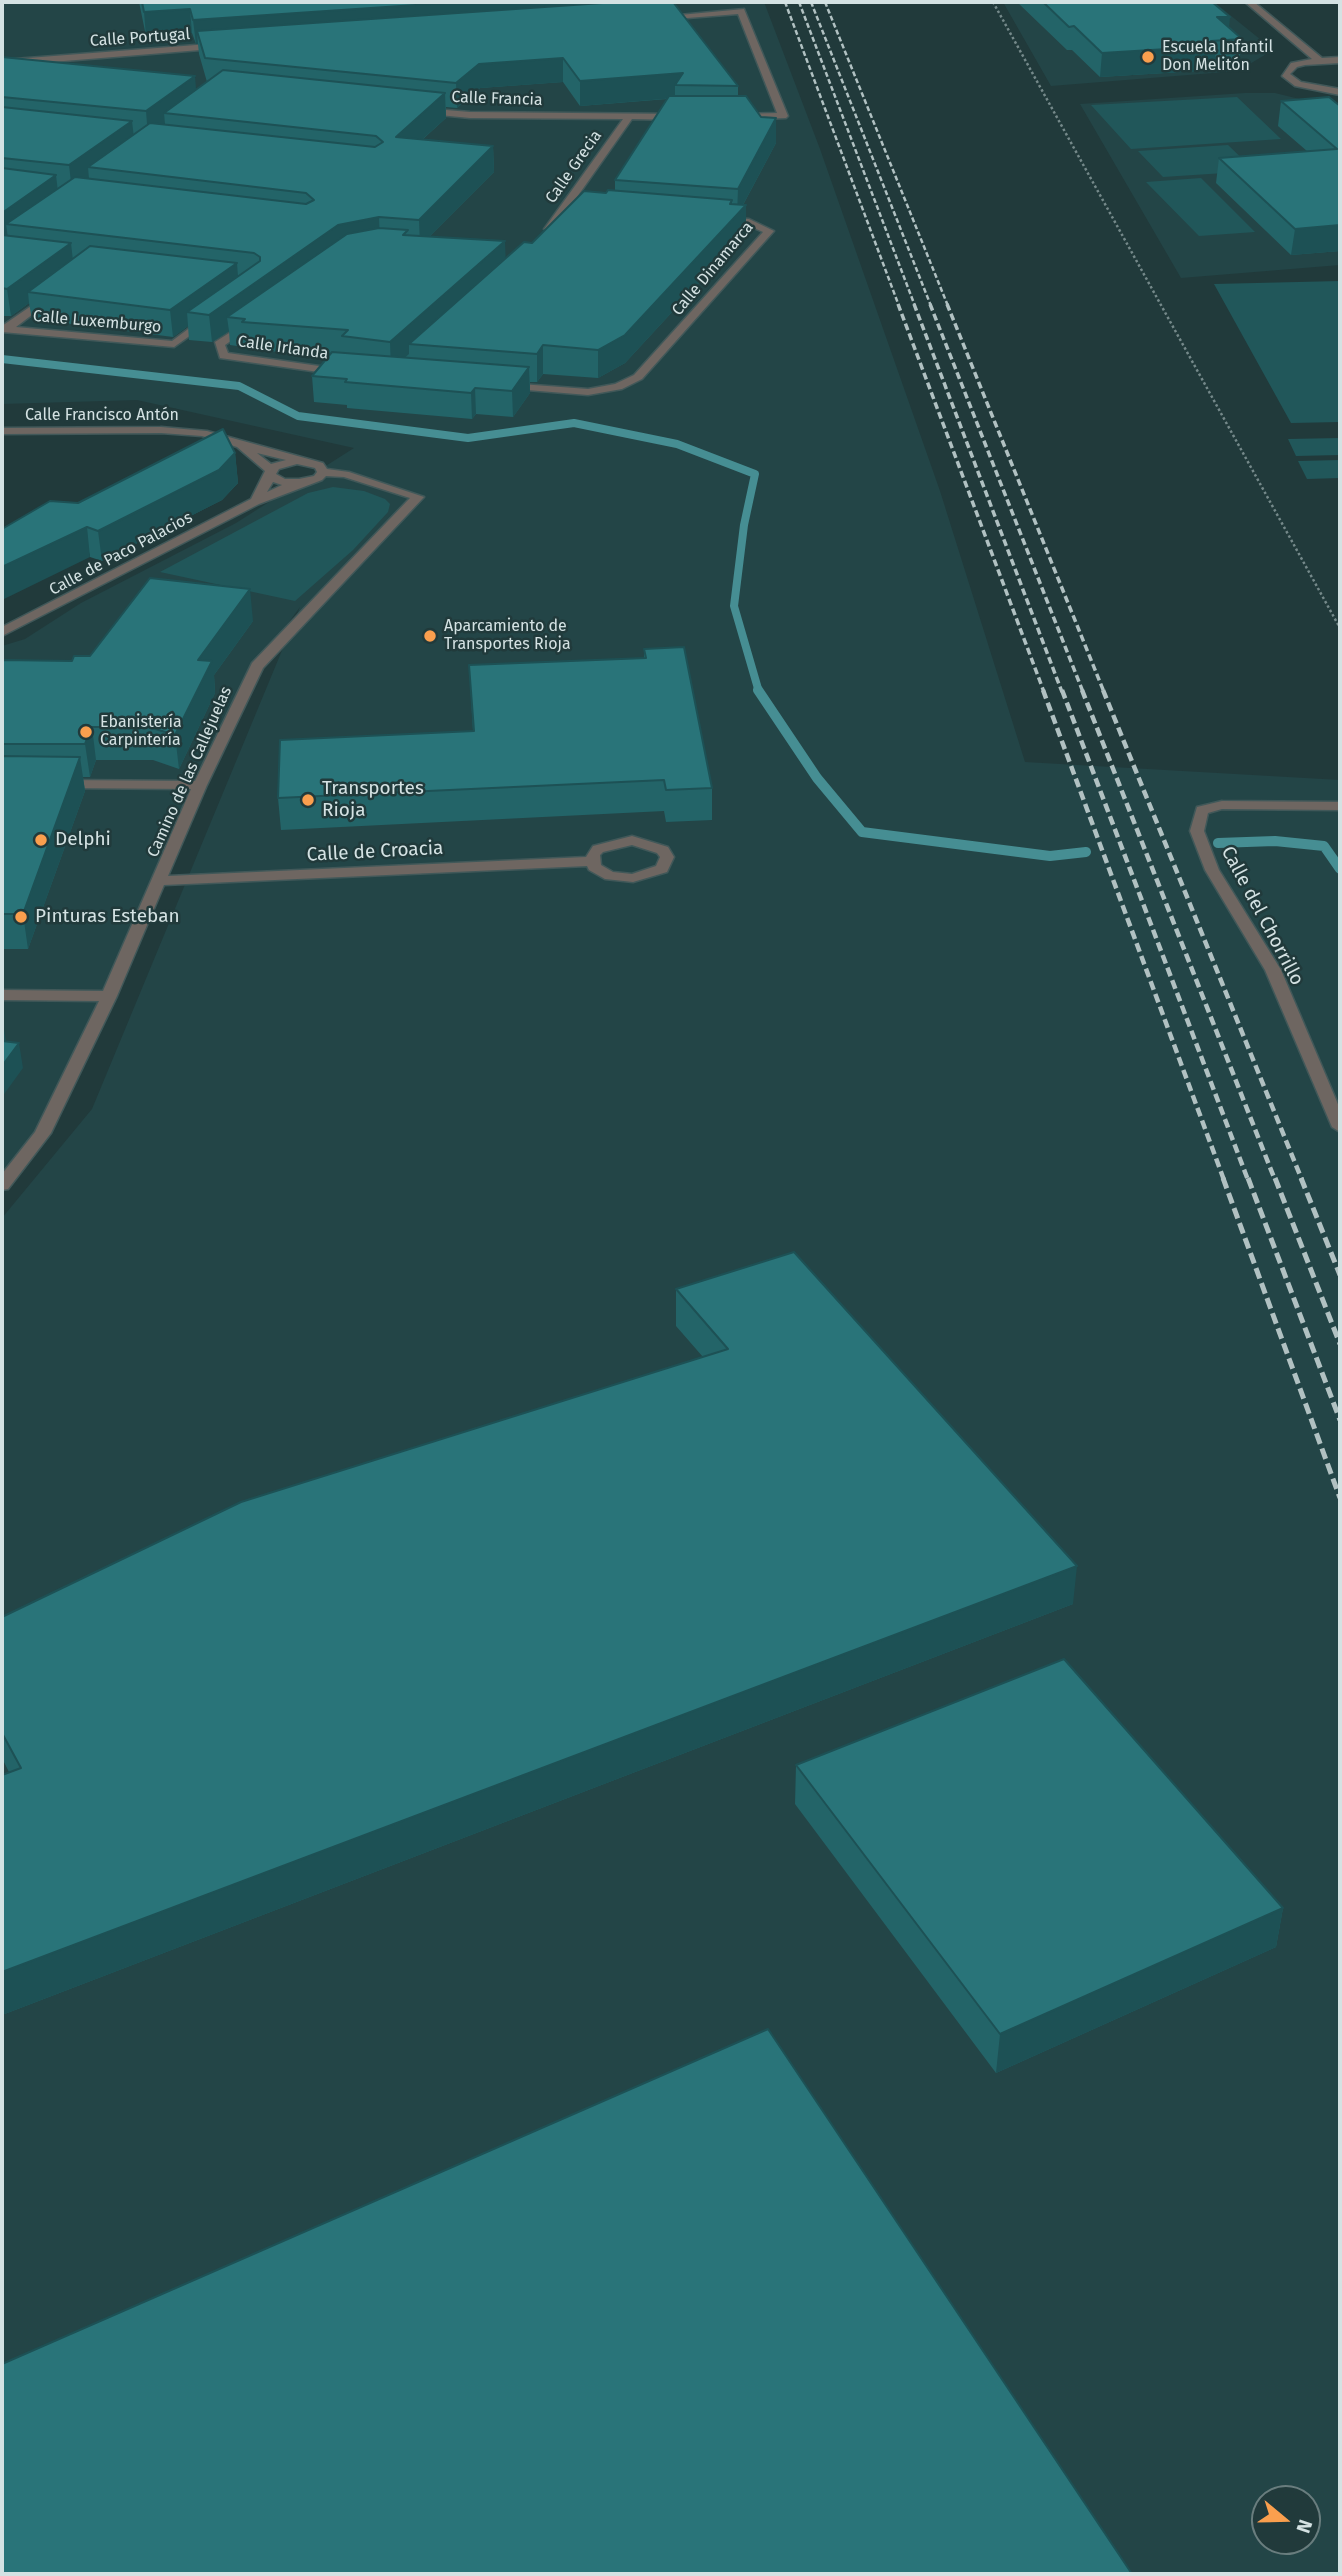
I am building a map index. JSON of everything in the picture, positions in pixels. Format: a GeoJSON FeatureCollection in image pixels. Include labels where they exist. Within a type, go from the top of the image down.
{"type":"FeatureCollection","features":[{"type":"Feature","properties":{"kind":"street"},"geometry":{"type":"LineString","coordinates":[[1249,2],[1319,60]]}},
{"type":"Feature","properties":{"kind":"street"},"geometry":{"type":"LineString","coordinates":[[658,17],[741,11],[783,116],[731,117]]}},
{"type":"Feature","properties":{"kind":"street","name":"Calle Portugal"},"geometry":{"type":"LineString","coordinates":[[2,64],[226,46]]}},
{"type":"Feature","properties":{"kind":"street"},"geometry":{"type":"LineString","coordinates":[[1340,60],[1319,60],[1294,65],[1286,74],[1298,84],[1340,92]]}},
{"type":"Feature","properties":{"kind":"street"},"geometry":{"type":"LineString","coordinates":[[2,64],[43,71]]}},
{"type":"Feature","properties":{"kind":"street","name":"Calle Francia"},"geometry":{"type":"LineString","coordinates":[[415,110],[470,115],[692,117]]}},
{"type":"Feature","properties":{"kind":"street","name":"Calle Grecia"},"geometry":{"type":"LineString","coordinates":[[542,238],[567,207],[628,118]]}},
{"type":"Feature","properties":{"kind":"street"},"geometry":{"type":"LineString","coordinates":[[567,207],[580,208]]}},
{"type":"Feature","properties":{"kind":"street","name":"Calle Dinamarca"},"geometry":{"type":"LineString","coordinates":[[491,385],[588,392],[618,387],[638,377],[769,231],[749,222],[710,219]]}},
{"type":"Feature","properties":{"kind":"street"},"geometry":{"type":"LineString","coordinates":[[4,329],[60,289]]}},
{"type":"Feature","properties":{"kind":"street","name":"Calle Luxemburgo"},"geometry":{"type":"LineString","coordinates":[[4,329],[174,344],[215,315]]}},
{"type":"Feature","properties":{"kind":"street","name":"Calle Irlanda"},"geometry":{"type":"LineString","coordinates":[[254,320],[219,344],[224,356],[358,374]]}},
{"type":"Feature","properties":{"kind":"street","name":"Calle Francisco Antón"},"geometry":{"type":"LineString","coordinates":[[2,431],[161,430],[204,433],[318,467]]}},
{"type":"Feature","properties":{"kind":"street"},"geometry":{"type":"LineString","coordinates":[[241,445],[282,482],[299,483]]}},
{"type":"Feature","properties":{"kind":"street"},"geometry":{"type":"LineString","coordinates":[[255,501],[271,473],[289,462],[318,467]]}},
{"type":"Feature","properties":{"kind":"street","name":"Calle de Paco Palacios"},"geometry":{"type":"LineString","coordinates":[[2,632],[255,501],[318,478],[318,467]]}},
{"type":"Feature","properties":{"kind":"street","name":"Camino de las Callejuelas"},"geometry":{"type":"LineString","coordinates":[[2,1185],[43,1133],[109,996],[161,881],[200,785],[257,666],[418,497],[318,467]]}},
{"type":"Feature","properties":{"kind":"street"},"geometry":{"type":"LineString","coordinates":[[41,784],[200,785]]}},
{"type":"Feature","properties":{"kind":"street","name":"Calle del Chorrillo"},"geometry":{"type":"LineString","coordinates":[[1340,806],[1222,805],[1202,810],[1197,831],[1212,870],[1273,970],[1340,1128]]}},
{"type":"Feature","properties":{"kind":"street"},"geometry":{"type":"LineString","coordinates":[[632,840],[655,845],[667,856],[662,869],[633,878],[601,872],[592,861],[598,849],[632,840]]}},
{"type":"Feature","properties":{"kind":"street","name":"Calle de Croacia"},"geometry":{"type":"LineString","coordinates":[[161,881],[592,861]]}},
{"type":"Feature","properties":{"kind":"street"},"geometry":{"type":"LineString","coordinates":[[2,995],[109,996]]}},
{"type":"Feature","properties":{"kind":"path"},"geometry":{"type":"LineString","coordinates":[[993,2],[1340,628]]}},
{"type":"Feature","properties":{"kind":"shaded area"},"geometry":{"type":"Polygon","coordinates":[[[2,2],[764,2],[820,149],[940,491],[1025,762],[1340,780],[1340,2574],[2,2574],[2,1218],[92,1109],[300,607],[257,666],[43,1133],[2,1185],[2,646],[25,639],[81,603],[236,523],[354,448],[137,400],[2,404],[2,2]]]}},
{"type":"Feature","properties":{"kind":"shaded area"},"geometry":{"type":"Polygon","coordinates":[[[1003,2],[1214,2],[1266,44],[1268,53],[1238,71],[1051,86],[1003,2]]]}},
{"type":"Feature","properties":{"kind":"shaded area"},"geometry":{"type":"Polygon","coordinates":[[[1275,93],[1340,109],[1340,265],[1181,278],[1080,104],[1275,93]]]}},
{"type":"Feature","properties":{"kind":"shaded area"},"geometry":{"type":"Polygon","coordinates":[[[1237,97],[1281,139],[1131,149],[1091,105],[1237,97]]]}},
{"type":"Feature","properties":{"kind":"shaded area"},"geometry":{"type":"Polygon","coordinates":[[[1228,145],[1255,171],[1163,177],[1138,151],[1228,145]]]}},
{"type":"Feature","properties":{"kind":"shaded area"},"geometry":{"type":"Polygon","coordinates":[[[1201,178],[1255,232],[1199,236],[1146,182],[1201,178]]]}},
{"type":"Feature","properties":{"kind":"shaded area"},"geometry":{"type":"Polygon","coordinates":[[[1340,281],[1340,422],[1291,423],[1214,284],[1340,281]]]}},
{"type":"Feature","properties":{"kind":"shaded area"},"geometry":{"type":"Polygon","coordinates":[[[1340,438],[1340,455],[1296,456],[1288,439],[1340,438]]]}},
{"type":"Feature","properties":{"kind":"shaded area"},"geometry":{"type":"Polygon","coordinates":[[[1340,460],[1340,478],[1307,479],[1298,461],[1340,460]]]}},
{"type":"Feature","properties":{"kind":"shaded area"},"geometry":{"type":"Polygon","coordinates":[[[333,487],[364,491],[385,499],[390,504],[388,512],[353,550],[295,601],[160,572],[308,493],[333,487]]]}},
{"type":"Feature","properties":{"kind":"building"},"geometry":{"type":"Polygon","coordinates":[[[142,2],[460,2],[193,20],[190,9],[144,12],[142,2]]]}},
{"type":"Feature","properties":{"kind":"building"},"geometry":{"type":"Polygon","coordinates":[[[617,2],[673,2],[738,86],[675,85],[683,73],[580,81],[563,58],[479,64],[456,83],[205,58],[197,31],[617,2]]]}},
{"type":"Feature","properties":{"kind":"building"},"geometry":{"type":"Polygon","coordinates":[[[1043,2],[1212,2],[1230,17],[1217,17],[1242,39],[1211,41],[1216,46],[1102,53],[1074,26],[1069,27],[1043,2]]]}},
{"type":"Feature","properties":{"kind":"building"},"geometry":{"type":"Polygon","coordinates":[[[2,57],[195,76],[146,111],[2,97],[2,57]]]}},
{"type":"Feature","properties":{"kind":"building"},"geometry":{"type":"Polygon","coordinates":[[[223,70],[445,93],[396,137],[493,146],[419,220],[379,217],[338,225],[209,315],[187,312],[260,261],[260,257],[254,253],[6,224],[75,177],[306,204],[314,200],[306,193],[88,167],[150,123],[375,147],[383,142],[376,136],[164,113],[223,70]]]}},
{"type":"Feature","properties":{"kind":"building"},"geometry":{"type":"Polygon","coordinates":[[[669,96],[746,96],[761,117],[776,118],[738,189],[615,180],[669,96]]]}},
{"type":"Feature","properties":{"kind":"building"},"geometry":{"type":"Polygon","coordinates":[[[1329,97],[1340,106],[1340,225],[1295,229],[1219,158],[1337,149],[1281,101],[1329,97]]]}},
{"type":"Feature","properties":{"kind":"building"},"geometry":{"type":"Polygon","coordinates":[[[2,107],[132,121],[69,165],[2,158],[2,107]]]}},
{"type":"Feature","properties":{"kind":"building"},"geometry":{"type":"Polygon","coordinates":[[[2,168],[56,175],[2,213],[2,168]]]}},
{"type":"Feature","properties":{"kind":"building"},"geometry":{"type":"Polygon","coordinates":[[[608,190],[732,200],[730,204],[746,205],[625,335],[598,350],[543,345],[537,354],[409,344],[524,242],[532,243],[584,191],[606,193],[608,190]]]}},
{"type":"Feature","properties":{"kind":"building"},"geometry":{"type":"Polygon","coordinates":[[[379,228],[408,230],[403,235],[505,241],[390,342],[342,336],[348,330],[242,322],[245,319],[227,317],[347,234],[379,228]]]}},
{"type":"Feature","properties":{"kind":"building"},"geometry":{"type":"Polygon","coordinates":[[[2,235],[71,243],[7,289],[2,288],[2,235]]]}},
{"type":"Feature","properties":{"kind":"building"},"geometry":{"type":"Polygon","coordinates":[[[90,246],[237,263],[170,310],[28,292],[90,246]]]}},
{"type":"Feature","properties":{"kind":"building"},"geometry":{"type":"Polygon","coordinates":[[[332,352],[529,367],[512,391],[475,388],[471,393],[345,382],[347,379],[312,376],[332,352]]]}},
{"type":"Feature","properties":{"kind":"building"},"geometry":{"type":"Polygon","coordinates":[[[223,429],[235,453],[219,470],[98,531],[87,527],[2,567],[2,529],[50,501],[78,503],[223,429]]]}},
{"type":"Feature","properties":{"kind":"building"},"geometry":{"type":"Polygon","coordinates":[[[150,578],[250,589],[198,660],[212,661],[175,735],[149,727],[92,727],[85,744],[2,744],[2,660],[72,661],[74,656],[90,656],[150,578]]]}},
{"type":"Feature","properties":{"kind":"building"},"geometry":{"type":"Polygon","coordinates":[[[684,647],[712,788],[666,790],[664,780],[278,798],[280,740],[474,731],[469,665],[646,658],[644,649],[684,647]]]}},
{"type":"Feature","properties":{"kind":"building"},"geometry":{"type":"Polygon","coordinates":[[[2,756],[80,757],[23,914],[2,914],[2,756]]]}},
{"type":"Feature","properties":{"kind":"building"},"geometry":{"type":"Polygon","coordinates":[[[2,1041],[19,1043],[2,1066],[2,1041]]]}},
{"type":"Feature","properties":{"kind":"building"},"geometry":{"type":"Polygon","coordinates":[[[794,1252],[1077,1566],[2,1972],[2,1775],[21,1768],[2,1733],[2,1617],[241,1502],[728,1349],[676,1289],[794,1252]]]}},
{"type":"Feature","properties":{"kind":"building"},"geometry":{"type":"Polygon","coordinates":[[[1064,1659],[1283,1908],[1000,2034],[796,1765],[1064,1659]]]}},
{"type":"Feature","properties":{"kind":"building"},"geometry":{"type":"Polygon","coordinates":[[[768,2029],[1132,2574],[2,2574],[2,2364],[768,2029]]]}},
{"type":"Feature","properties":{"kind":"waterway"},"geometry":{"type":"LineString","coordinates":[[2,359],[239,386],[298,416],[468,438],[574,423],[677,444],[755,474],[744,525],[734,606],[759,691]]}},
{"type":"Feature","properties":{"kind":"waterway"},"geometry":{"type":"LineString","coordinates":[[759,691],[817,778],[862,832],[1050,856],[1086,852]]}},
{"type":"Feature","properties":{"kind":"waterway"},"geometry":{"type":"LineString","coordinates":[[1218,843],[1275,841],[1324,846],[1340,869]]}},
{"type":"Feature","properties":{"kind":"railway"},"geometry":{"type":"LineString","coordinates":[[785,2],[899,306]]}},
{"type":"Feature","properties":{"kind":"railway"},"geometry":{"type":"LineString","coordinates":[[799,2],[915,306]]}},
{"type":"Feature","properties":{"kind":"railway"},"geometry":{"type":"LineString","coordinates":[[811,2],[931,306]]}},
{"type":"Feature","properties":{"kind":"railway"},"geometry":{"type":"LineString","coordinates":[[825,2],[948,306]]}},
{"type":"Feature","properties":{"kind":"railway"},"geometry":{"type":"LineString","coordinates":[[898,304],[1044,692]]}},
{"type":"Feature","properties":{"kind":"railway"},"geometry":{"type":"LineString","coordinates":[[914,304],[1062,692]]}},
{"type":"Feature","properties":{"kind":"railway"},"geometry":{"type":"LineString","coordinates":[[930,304],[1083,692]]}},
{"type":"Feature","properties":{"kind":"railway"},"geometry":{"type":"LineString","coordinates":[[947,304],[1104,692]]}},
{"type":"Feature","properties":{"kind":"railway"},"geometry":{"type":"LineString","coordinates":[[1043,690],[1224,1180]]}},
{"type":"Feature","properties":{"kind":"railway"},"geometry":{"type":"LineString","coordinates":[[1062,690],[1248,1180]]}},
{"type":"Feature","properties":{"kind":"railway"},"geometry":{"type":"LineString","coordinates":[[1082,690],[1275,1180]]}},
{"type":"Feature","properties":{"kind":"railway"},"geometry":{"type":"LineString","coordinates":[[1103,690],[1302,1180]]}},
{"type":"Feature","properties":{"kind":"railway"},"geometry":{"type":"LineString","coordinates":[[1223,1178],[1340,1498]]}},
{"type":"Feature","properties":{"kind":"railway"},"geometry":{"type":"LineString","coordinates":[[1248,1178],[1340,1420]]}},
{"type":"Feature","properties":{"kind":"railway"},"geometry":{"type":"LineString","coordinates":[[1275,1178],[1340,1344]]}},
{"type":"Feature","properties":{"kind":"railway"},"geometry":{"type":"LineString","coordinates":[[1301,1178],[1340,1275]]}},
{"type":"Feature","properties":{"kind":"place","name":"Escuela Infantil Don Melitón"},"geometry":{"type":"Point","coordinates":[1148,57]}},
{"type":"Feature","properties":{"kind":"place","name":"Aparcamiento de Transportes Rioja"},"geometry":{"type":"Point","coordinates":[430,636]}},
{"type":"Feature","properties":{"kind":"place","name":"Ebanistería Carpintería"},"geometry":{"type":"Point","coordinates":[86,732]}},
{"type":"Feature","properties":{"kind":"place","name":"Transportes Rioja"},"geometry":{"type":"Point","coordinates":[308,800]}},
{"type":"Feature","properties":{"kind":"place","name":"Delphi"},"geometry":{"type":"Point","coordinates":[41,840]}},
{"type":"Feature","properties":{"kind":"place","name":"Pinturas Esteban"},"geometry":{"type":"Point","coordinates":[21,917]}}]}
